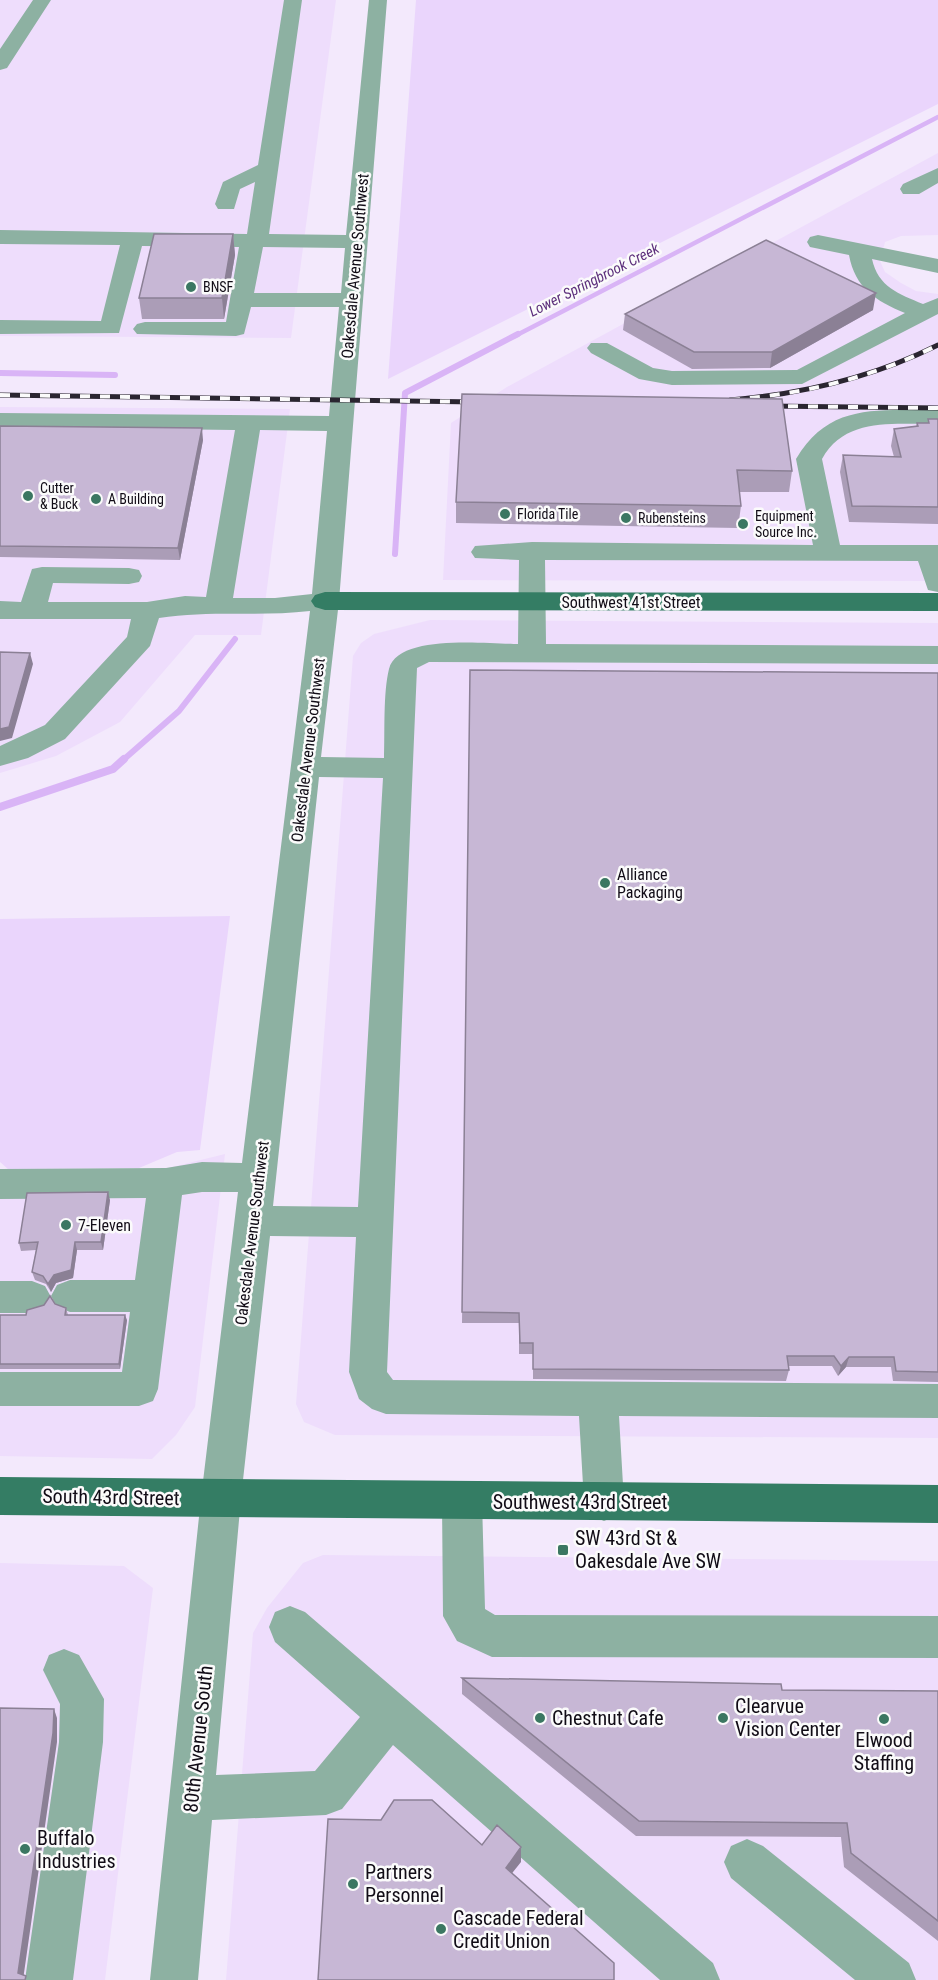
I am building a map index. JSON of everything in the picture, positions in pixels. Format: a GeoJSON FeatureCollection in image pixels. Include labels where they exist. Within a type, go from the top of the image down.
{"type":"FeatureCollection","features":[{"type":"Feature","properties":{"kind":"main road","name":"Southwest 41st Street"},"geometry":{"type":"LineString","coordinates":[[325,601],[938,602]]}},
{"type":"Feature","properties":{"kind":"main road","name":"South 43rd Street"},"geometry":{"type":"LineString","coordinates":[[0,1496],[221,1498]]}},
{"type":"Feature","properties":{"kind":"main road","name":"Southwest 43rd Street"},"geometry":{"type":"LineString","coordinates":[[221,1498],[938,1507]]}},
{"type":"Feature","properties":{"kind":"street"},"geometry":{"type":"LineString","coordinates":[[0,64],[42,0]]}},
{"type":"Feature","properties":{"kind":"street"},"geometry":{"type":"LineString","coordinates":[[145,329],[236,329],[250,247],[257,241],[294,0]]}},
{"type":"Feature","properties":{"kind":"street","name":"Oakesdale Avenue Southwest"},"geometry":{"type":"LineString","coordinates":[[221,1498],[325,601],[378,0]]}},
{"type":"Feature","properties":{"kind":"street"},"geometry":{"type":"LineString","coordinates":[[226,204],[230,186],[268,168]]}},
{"type":"Feature","properties":{"kind":"street"},"geometry":{"type":"LineString","coordinates":[[911,189],[938,174]]}},
{"type":"Feature","properties":{"kind":"street"},"geometry":{"type":"LineString","coordinates":[[0,237],[357,242]]}},
{"type":"Feature","properties":{"kind":"street"},"geometry":{"type":"LineString","coordinates":[[0,327],[111,328],[133,238]]}},
{"type":"Feature","properties":{"kind":"street"},"geometry":{"type":"LineString","coordinates":[[819,242],[938,266]]}},
{"type":"Feature","properties":{"kind":"street"},"geometry":{"type":"LineString","coordinates":[[858,250],[862,271],[876,291],[931,309]]}},
{"type":"Feature","properties":{"kind":"street"},"geometry":{"type":"LineString","coordinates":[[241,300],[352,300]]}},
{"type":"Feature","properties":{"kind":"street"},"geometry":{"type":"LineString","coordinates":[[599,348],[647,374],[672,378],[802,377],[931,309]]}},
{"type":"Feature","properties":{"kind":"street"},"geometry":{"type":"LineString","coordinates":[[828,552],[809,459],[818,443],[833,430],[857,418],[938,417]]}},
{"type":"Feature","properties":{"kind":"street"},"geometry":{"type":"LineString","coordinates":[[0,420],[341,424]]}},
{"type":"Feature","properties":{"kind":"street"},"geometry":{"type":"LineString","coordinates":[[218,606],[249,423]]}},
{"type":"Feature","properties":{"kind":"street"},"geometry":{"type":"LineString","coordinates":[[532,550],[530,602],[532,653]]}},
{"type":"Feature","properties":{"kind":"street"},"geometry":{"type":"LineString","coordinates":[[484,552],[532,550],[934,553],[938,584]]}},
{"type":"Feature","properties":{"kind":"street"},"geometry":{"type":"LineString","coordinates":[[33,610],[42,575],[129,576]]}},
{"type":"Feature","properties":{"kind":"street"},"geometry":{"type":"LineString","coordinates":[[0,610],[147,611],[185,605],[275,607],[325,601]]}},
{"type":"Feature","properties":{"kind":"street"},"geometry":{"type":"LineString","coordinates":[[0,756],[18,751],[54,732],[140,640],[147,611]]}},
{"type":"Feature","properties":{"kind":"street"},"geometry":{"type":"LineString","coordinates":[[938,655],[426,653],[409,659],[403,668],[368,1372],[373,1387],[386,1397],[938,1401]]}},
{"type":"Feature","properties":{"kind":"street"},"geometry":{"type":"LineString","coordinates":[[306,767],[398,768]]}},
{"type":"Feature","properties":{"kind":"street"},"geometry":{"type":"LineString","coordinates":[[0,1184],[166,1183],[202,1177],[258,1178]]}},
{"type":"Feature","properties":{"kind":"street"},"geometry":{"type":"LineString","coordinates":[[24,1383],[80,1379],[139,1389],[166,1183]]}},
{"type":"Feature","properties":{"kind":"street"},"geometry":{"type":"LineString","coordinates":[[253,1221],[375,1222]]}},
{"type":"Feature","properties":{"kind":"street"},"geometry":{"type":"LineString","coordinates":[[84,1304],[151,1296]]}},
{"type":"Feature","properties":{"kind":"street"},"geometry":{"type":"LineString","coordinates":[[598,1398],[604,1502]]}},
{"type":"Feature","properties":{"kind":"street","name":"80th Avenue South"},"geometry":{"type":"LineString","coordinates":[[174,1980],[221,1498]]}},
{"type":"Feature","properties":{"kind":"street"},"geometry":{"type":"LineString","coordinates":[[462,1501],[464,1616],[471,1626],[492,1636],[938,1637]]}},
{"type":"Feature","properties":{"kind":"street"},"geometry":{"type":"LineString","coordinates":[[290,1627],[696,1980]]}},
{"type":"Feature","properties":{"kind":"street"},"geometry":{"type":"LineString","coordinates":[[49,1980],[81,1742],[82,1699],[64,1670]]}},
{"type":"Feature","properties":{"kind":"street"},"geometry":{"type":"LineString","coordinates":[[192,1798],[326,1793],[390,1715]]}},
{"type":"Feature","properties":{"kind":"street"},"geometry":{"type":"LineString","coordinates":[[747,1862],[892,1980]]}},
{"type":"Feature","properties":{"kind":"shaded area"},"geometry":{"type":"Polygon","coordinates":[[[0,0],[336,0],[291,338],[0,336],[0,0]]]}},
{"type":"Feature","properties":{"kind":"shaded area"},"geometry":{"type":"Polygon","coordinates":[[[416,0],[938,0],[938,104],[388,379],[416,0]]]}},
{"type":"Feature","properties":{"kind":"shaded area"},"geometry":{"type":"Polygon","coordinates":[[[938,153],[938,235],[901,236],[885,242],[880,261],[885,272],[901,283],[916,291],[938,294],[938,581],[443,580],[451,423],[507,387],[938,153]]]}},
{"type":"Feature","properties":{"kind":"shaded area"},"geometry":{"type":"Polygon","coordinates":[[[0,407],[290,409],[261,635],[195,635],[120,722],[56,756],[0,773],[0,407]]]}},
{"type":"Feature","properties":{"kind":"shaded area","name":"Alliance Packaging"},"geometry":{"type":"Polygon","coordinates":[[[430,620],[938,623],[938,1438],[335,1435],[304,1422],[296,1404],[353,656],[361,643],[374,634],[430,620]]]}},
{"type":"Feature","properties":{"kind":"shaded area"},"geometry":{"type":"Polygon","coordinates":[[[230,916],[200,1150],[177,1152],[139,1168],[8,1169],[0,1162],[0,919],[230,916]]]}},
{"type":"Feature","properties":{"kind":"shaded area"},"geometry":{"type":"Polygon","coordinates":[[[225,1154],[195,1407],[176,1435],[152,1459],[0,1456],[0,1175],[140,1175],[225,1154]]]}},
{"type":"Feature","properties":{"kind":"shaded area"},"geometry":{"type":"Polygon","coordinates":[[[323,1555],[938,1561],[938,1980],[226,1980],[253,1633],[267,1608],[303,1563],[323,1555]]]}},
{"type":"Feature","properties":{"kind":"shaded area"},"geometry":{"type":"Polygon","coordinates":[[[0,1563],[124,1566],[153,1588],[105,1980],[0,1980],[0,1563]]]}},
{"type":"Feature","properties":{"kind":"building","name":"BNSF"},"geometry":{"type":"Polygon","coordinates":[[[154,234],[233,234],[222,298],[139,298],[154,234]]]}},
{"type":"Feature","properties":{"kind":"building"},"geometry":{"type":"Polygon","coordinates":[[[766,240],[876,293],[772,352],[694,352],[625,314],[766,240]]]}},
{"type":"Feature","properties":{"kind":"building"},"geometry":{"type":"Polygon","coordinates":[[[462,394],[782,399],[792,471],[737,470],[741,506],[456,502],[462,394]]]}},
{"type":"Feature","properties":{"kind":"building"},"geometry":{"type":"Polygon","coordinates":[[[928,419],[938,419],[938,507],[852,506],[843,455],[901,457],[894,429],[918,426],[917,423],[929,423],[928,419]]]}},
{"type":"Feature","properties":{"kind":"building","name":"A Building"},"geometry":{"type":"Polygon","coordinates":[[[0,426],[202,428],[178,548],[0,546],[0,426]]]}},
{"type":"Feature","properties":{"kind":"building"},"geometry":{"type":"Polygon","coordinates":[[[0,652],[30,653],[9,727],[0,729],[0,652]]]}},
{"type":"Feature","properties":{"kind":"building","name":"Alliance Packaging"},"geometry":{"type":"Polygon","coordinates":[[[470,670],[938,673],[938,1372],[896,1371],[894,1357],[849,1357],[841,1366],[834,1356],[787,1356],[789,1370],[533,1369],[533,1343],[520,1343],[519,1313],[462,1312],[470,670]]]}},
{"type":"Feature","properties":{"kind":"building","name":"7-Eleven"},"geometry":{"type":"Polygon","coordinates":[[[108,1192],[101,1242],[75,1242],[71,1270],[54,1275],[48,1284],[43,1276],[32,1272],[38,1242],[19,1243],[27,1193],[108,1192]]]}},
{"type":"Feature","properties":{"kind":"building","name":"7-Eleven"},"geometry":{"type":"Polygon","coordinates":[[[50,1296],[55,1304],[66,1308],[65,1315],[125,1315],[119,1364],[0,1364],[0,1315],[26,1315],[27,1310],[44,1305],[50,1296]]]}},
{"type":"Feature","properties":{"kind":"building"},"geometry":{"type":"Polygon","coordinates":[[[462,1678],[781,1684],[782,1690],[938,1691],[938,1921],[851,1853],[847,1823],[639,1821],[462,1678]]]}},
{"type":"Feature","properties":{"kind":"building","name":"Buffalo Industries"},"geometry":{"type":"Polygon","coordinates":[[[0,1708],[54,1709],[53,1733],[18,1973],[26,1976],[25,1980],[0,1980],[0,1708]]]}},
{"type":"Feature","properties":{"kind":"building","name":"Cascade Federal Credit Union"},"geometry":{"type":"Polygon","coordinates":[[[394,1800],[432,1800],[482,1845],[497,1825],[521,1847],[506,1868],[614,1963],[614,1980],[318,1980],[328,1819],[381,1820],[394,1800]]]}},
{"type":"Feature","properties":{"kind":"waterway","name":"Lower Springbrook Creek"},"geometry":{"type":"LineString","coordinates":[[515,336],[938,117]]}},
{"type":"Feature","properties":{"kind":"waterway","name":"Lower Springbrook Creek"},"geometry":{"type":"LineString","coordinates":[[395,554],[405,393],[518,334]]}},
{"type":"Feature","properties":{"kind":"waterway"},"geometry":{"type":"LineString","coordinates":[[0,373],[115,375]]}},
{"type":"Feature","properties":{"kind":"waterway","name":"Lower Springbrook Creek"},"geometry":{"type":"LineString","coordinates":[[122,761],[179,711],[235,639]]}},
{"type":"Feature","properties":{"kind":"waterway","name":"Lower Springbrook Creek"},"geometry":{"type":"LineString","coordinates":[[0,807],[113,769],[124,759]]}},
{"type":"Feature","properties":{"kind":"railway"},"geometry":{"type":"LineString","coordinates":[[730,400],[784,394],[837,383],[888,367],[938,345]]}},
{"type":"Feature","properties":{"kind":"railway"},"geometry":{"type":"LineString","coordinates":[[0,395],[477,402]]}},
{"type":"Feature","properties":{"kind":"railway"},"geometry":{"type":"LineString","coordinates":[[768,406],[938,408]]}},
{"type":"Feature","properties":{"kind":"place","name":"BNSF"},"geometry":{"type":"Point","coordinates":[191,287]}},
{"type":"Feature","properties":{"kind":"place","name":"Cutter & Buck"},"geometry":{"type":"Point","coordinates":[28,496]}},
{"type":"Feature","properties":{"kind":"place","name":"A Building"},"geometry":{"type":"Point","coordinates":[96,499]}},
{"type":"Feature","properties":{"kind":"place","name":"Florida Tile"},"geometry":{"type":"Point","coordinates":[505,514]}},
{"type":"Feature","properties":{"kind":"place","name":"Rubensteins"},"geometry":{"type":"Point","coordinates":[626,518]}},
{"type":"Feature","properties":{"kind":"place","name":"Equipment Source Inc."},"geometry":{"type":"Point","coordinates":[743,524]}},
{"type":"Feature","properties":{"kind":"place","name":"Alliance Packaging"},"geometry":{"type":"Point","coordinates":[605,883]}},
{"type":"Feature","properties":{"kind":"place","name":"7-Eleven"},"geometry":{"type":"Point","coordinates":[66,1225]}},
{"type":"Feature","properties":{"kind":"place","name":"SW 43rd St & Oakesdale Ave SW"},"geometry":{"type":"Point","coordinates":[563,1550]}},
{"type":"Feature","properties":{"kind":"place","name":"Chestnut Cafe"},"geometry":{"type":"Point","coordinates":[540,1718]}},
{"type":"Feature","properties":{"kind":"place","name":"Clearvue Vision Center"},"geometry":{"type":"Point","coordinates":[723,1718]}},
{"type":"Feature","properties":{"kind":"place","name":"Elwood Staffing"},"geometry":{"type":"Point","coordinates":[884,1719]}},
{"type":"Feature","properties":{"kind":"place","name":"Buffalo Industries"},"geometry":{"type":"Point","coordinates":[25,1849]}},
{"type":"Feature","properties":{"kind":"place","name":"Partners Personnel"},"geometry":{"type":"Point","coordinates":[353,1884]}},
{"type":"Feature","properties":{"kind":"place","name":"Cascade Federal Credit Union"},"geometry":{"type":"Point","coordinates":[441,1929]}}]}
